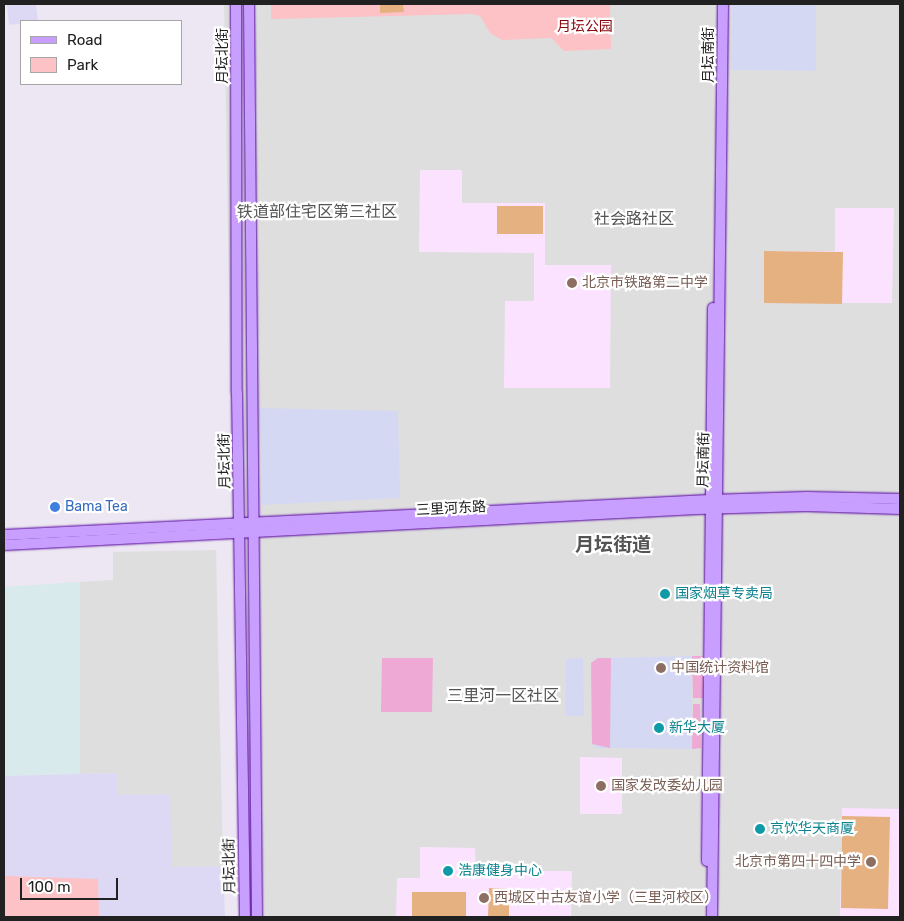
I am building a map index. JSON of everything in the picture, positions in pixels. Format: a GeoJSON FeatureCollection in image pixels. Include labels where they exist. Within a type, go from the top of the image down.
{"type":"FeatureCollection","features":[{"type":"Feature","properties":{"kind":"main road","name":"月坛北街"},"geometry":{"type":"LineString","coordinates":[[236,4],[239,529],[245,917]]}},
{"type":"Feature","properties":{"kind":"main road","name":"月坛北街"},"geometry":{"type":"LineString","coordinates":[[249,4],[257,917]]}},
{"type":"Feature","properties":{"kind":"main road","name":"月坛南街"},"geometry":{"type":"LineString","coordinates":[[712,917],[716,4]]}},
{"type":"Feature","properties":{"kind":"main road","name":"月坛南街"},"geometry":{"type":"LineString","coordinates":[[706,917],[723,4]]}},
{"type":"Feature","properties":{"kind":"main road","name":"三里河东路"},"geometry":{"type":"LineString","coordinates":[[4,545],[253,528],[713,505],[807,497],[900,499]]}},
{"type":"Feature","properties":{"kind":"main road","name":"三里河东路"},"geometry":{"type":"LineString","coordinates":[[713,505],[900,509]]}},
{"type":"Feature","properties":{"kind":"main road","name":"三里河东路"},"geometry":{"type":"LineString","coordinates":[[4,535],[239,529]]}},
{"type":"Feature","properties":{"kind":"shaded area"},"geometry":{"type":"Polygon","coordinates":[[[7,4],[36,4],[38,20],[20,20],[20,23],[9,25],[7,4]]]}},
{"type":"Feature","properties":{"kind":"shaded area","name":"月坛街道"},"geometry":{"type":"Polygon","coordinates":[[[224,4],[900,4],[900,917],[240,917],[224,4]]]}},
{"type":"Feature","properties":{"kind":"shaded area"},"geometry":{"type":"Polygon","coordinates":[[[380,4],[403,4],[404,12],[380,13],[380,4]]]}},
{"type":"Feature","properties":{"kind":"shaded area"},"geometry":{"type":"Polygon","coordinates":[[[732,4],[816,4],[816,71],[731,70],[732,4]]]}},
{"type":"Feature","properties":{"kind":"shaded area","name":"北京市铁路第二中学"},"geometry":{"type":"Polygon","coordinates":[[[420,170],[462,170],[462,203],[545,203],[545,265],[611,265],[610,388],[504,388],[505,301],[534,301],[534,253],[419,252],[420,170]]]}},
{"type":"Feature","properties":{"kind":"shaded area"},"geometry":{"type":"Polygon","coordinates":[[[497,206],[543,206],[543,234],[497,234],[497,206]]]}},
{"type":"Feature","properties":{"kind":"shaded area"},"geometry":{"type":"Polygon","coordinates":[[[835,208],[894,208],[892,303],[764,303],[764,251],[835,251],[835,208]]]}},
{"type":"Feature","properties":{"kind":"shaded area"},"geometry":{"type":"Polygon","coordinates":[[[764,251],[843,252],[842,304],[764,303],[764,251]]]}},
{"type":"Feature","properties":{"kind":"shaded area"},"geometry":{"type":"Polygon","coordinates":[[[260,408],[398,411],[400,498],[262,505],[260,408]]]}},
{"type":"Feature","properties":{"kind":"shaded area"},"geometry":{"type":"Polygon","coordinates":[[[216,550],[223,866],[172,868],[118,795],[118,773],[80,774],[80,582],[113,580],[113,552],[216,550]]]}},
{"type":"Feature","properties":{"kind":"shaded area"},"geometry":{"type":"Polygon","coordinates":[[[80,582],[80,774],[4,776],[4,587],[80,582]]]}},
{"type":"Feature","properties":{"kind":"shaded area"},"geometry":{"type":"Polygon","coordinates":[[[692,656],[692,749],[597,748],[592,744],[591,663],[598,658],[692,656]]]}},
{"type":"Feature","properties":{"kind":"shaded area"},"geometry":{"type":"Polygon","coordinates":[[[692,656],[703,656],[703,698],[693,698],[692,656]]]}},
{"type":"Feature","properties":{"kind":"shaded area"},"geometry":{"type":"Polygon","coordinates":[[[382,658],[433,658],[432,712],[381,712],[382,658]]]}},
{"type":"Feature","properties":{"kind":"shaded area"},"geometry":{"type":"Polygon","coordinates":[[[583,658],[584,716],[565,716],[566,659],[583,658]]]}},
{"type":"Feature","properties":{"kind":"shaded area"},"geometry":{"type":"Polygon","coordinates":[[[598,658],[611,658],[610,748],[592,744],[591,663],[598,658]]]}},
{"type":"Feature","properties":{"kind":"shaded area"},"geometry":{"type":"Polygon","coordinates":[[[693,704],[700,704],[701,748],[692,749],[693,704]]]}},
{"type":"Feature","properties":{"kind":"shaded area","name":"国家发改委幼儿园"},"geometry":{"type":"Polygon","coordinates":[[[580,757],[622,758],[622,814],[580,814],[580,757]]]}},
{"type":"Feature","properties":{"kind":"shaded area"},"geometry":{"type":"Polygon","coordinates":[[[118,773],[118,795],[170,794],[172,867],[223,866],[225,917],[4,917],[4,776],[118,773]]]}},
{"type":"Feature","properties":{"kind":"shaded area","name":"北京市第四十四中学"},"geometry":{"type":"Polygon","coordinates":[[[842,808],[900,809],[900,917],[840,917],[842,808]]]}},
{"type":"Feature","properties":{"kind":"shaded area","name":"北京市第四十四中学"},"geometry":{"type":"Polygon","coordinates":[[[842,816],[890,817],[888,909],[841,908],[842,816]]]}},
{"type":"Feature","properties":{"kind":"shaded area","name":"西城区中古友谊小学（三里河校区）"},"geometry":{"type":"Polygon","coordinates":[[[420,847],[475,848],[476,871],[572,871],[571,917],[396,917],[397,878],[420,878],[420,847]]]}},
{"type":"Feature","properties":{"kind":"shaded area"},"geometry":{"type":"Polygon","coordinates":[[[489,888],[509,889],[509,917],[488,917],[489,888]]]}},
{"type":"Feature","properties":{"kind":"shaded area"},"geometry":{"type":"Polygon","coordinates":[[[412,892],[466,892],[466,917],[412,917],[412,892]]]}},
{"type":"Feature","properties":{"kind":"green space","name":"月坛公园"},"geometry":{"type":"Polygon","coordinates":[[[271,4],[610,4],[611,49],[564,51],[551,38],[502,40],[490,33],[480,16],[472,14],[271,19],[271,4]]]}},
{"type":"Feature","properties":{"kind":"green space"},"geometry":{"type":"Polygon","coordinates":[[[4,876],[98,879],[99,917],[4,917],[4,876]]]}},
{"type":"Feature","properties":{"kind":"place","name":"北京市铁路第二中学"},"geometry":{"type":"Point","coordinates":[572,283]}},
{"type":"Feature","properties":{"kind":"place","name":"Bama Tea"},"geometry":{"type":"Point","coordinates":[55,507]}},
{"type":"Feature","properties":{"kind":"place","name":"国家烟草专卖局"},"geometry":{"type":"Point","coordinates":[665,594]}},
{"type":"Feature","properties":{"kind":"place","name":"中国统计资料馆"},"geometry":{"type":"Point","coordinates":[661,668]}},
{"type":"Feature","properties":{"kind":"place","name":"新华大厦"},"geometry":{"type":"Point","coordinates":[659,728]}},
{"type":"Feature","properties":{"kind":"place","name":"国家发改委幼儿园"},"geometry":{"type":"Point","coordinates":[601,786]}},
{"type":"Feature","properties":{"kind":"place","name":"京饮华天商厦"},"geometry":{"type":"Point","coordinates":[760,829]}},
{"type":"Feature","properties":{"kind":"place","name":"北京市第四十四中学"},"geometry":{"type":"Point","coordinates":[871,862]}},
{"type":"Feature","properties":{"kind":"place","name":"浩康健身中心"},"geometry":{"type":"Point","coordinates":[448,871]}},
{"type":"Feature","properties":{"kind":"place","name":"西城区中古友谊小学（三里河校区）"},"geometry":{"type":"Point","coordinates":[484,898]}},
{"type":"Feature","properties":{"kind":"district","name":"铁道部住宅区第三社区"},"geometry":{"type":"Point","coordinates":[317,212]}},
{"type":"Feature","properties":{"kind":"district","name":"社会路社区"},"geometry":{"type":"Point","coordinates":[634,219]}},
{"type":"Feature","properties":{"kind":"district","name":"月坛街道"},"geometry":{"type":"Point","coordinates":[613,545]}},
{"type":"Feature","properties":{"kind":"district","name":"三里河一区社区"},"geometry":{"type":"Point","coordinates":[503,696]}}]}
